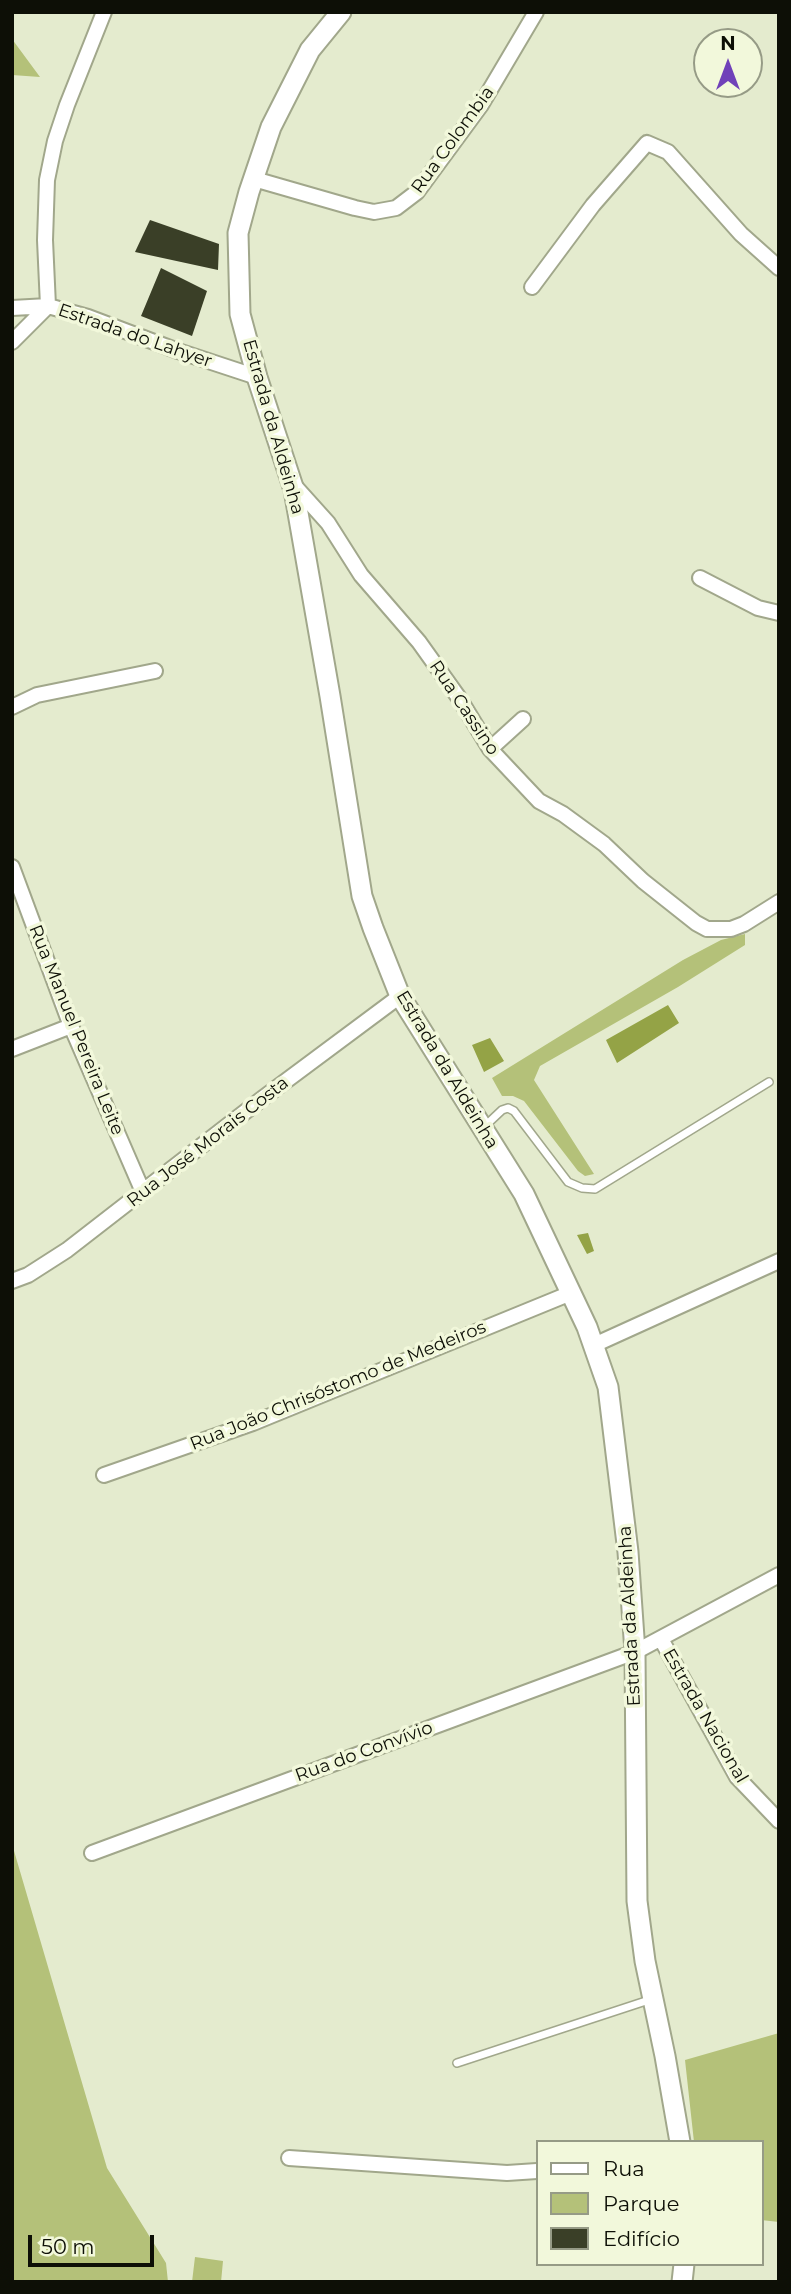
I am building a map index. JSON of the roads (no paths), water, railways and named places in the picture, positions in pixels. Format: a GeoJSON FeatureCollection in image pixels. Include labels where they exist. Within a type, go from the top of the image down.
{"type":"FeatureCollection","features":[{"type":"Feature","properties":{"kind":"street"},"geometry":{"type":"LineString","coordinates":[[12,342],[48,306],[45,240],[47,180],[66,105],[104,12]]}},
{"type":"Feature","properties":{"kind":"street","name":"Estrada da Aldeinha"},"geometry":{"type":"LineString","coordinates":[[341,12],[310,50],[271,127],[238,233],[240,314],[291,482],[328,682],[362,896],[400,996],[524,1194],[594,1345],[608,1387],[628,1552],[635,1652],[637,1901],[645,1962],[680,2140]]}},
{"type":"Feature","properties":{"kind":"street","name":"Rua Colombia"},"geometry":{"type":"LineString","coordinates":[[254,179],[374,212],[396,208],[418,192],[481,105],[536,12]]}},
{"type":"Feature","properties":{"kind":"street"},"geometry":{"type":"LineString","coordinates":[[532,287],[593,205],[647,142],[668,152],[741,234],[779,268]]}},
{"type":"Feature","properties":{"kind":"street","name":"Estrada do Lahyer"},"geometry":{"type":"LineString","coordinates":[[12,308],[48,306],[88,317],[257,377]]}},
{"type":"Feature","properties":{"kind":"street","name":"Rua Cassino"},"geometry":{"type":"LineString","coordinates":[[291,482],[328,523],[361,575],[419,642],[459,698],[490,749],[539,801],[563,814],[604,844],[643,881],[707,929],[731,929],[744,925],[779,902]]}},
{"type":"Feature","properties":{"kind":"street"},"geometry":{"type":"LineString","coordinates":[[700,578],[758,608],[779,613]]}},
{"type":"Feature","properties":{"kind":"street"},"geometry":{"type":"LineString","coordinates":[[12,708],[37,695],[155,671]]}},
{"type":"Feature","properties":{"kind":"street"},"geometry":{"type":"LineString","coordinates":[[490,749],[523,719]]}},
{"type":"Feature","properties":{"kind":"street","name":"Rua Manuel Pereira Leite"},"geometry":{"type":"LineString","coordinates":[[12,867],[71,1026],[143,1192]]}},
{"type":"Feature","properties":{"kind":"street","name":"Rua José Morais Costa"},"geometry":{"type":"LineString","coordinates":[[12,1281],[28,1275],[66,1250],[400,996]]}},
{"type":"Feature","properties":{"kind":"street"},"geometry":{"type":"LineString","coordinates":[[12,1049],[71,1026]]}},
{"type":"Feature","properties":{"kind":"street"},"geometry":{"type":"LineString","coordinates":[[594,1345],[779,1261]]}},
{"type":"Feature","properties":{"kind":"street","name":"Rua João Chrisóstomo de Medeiros"},"geometry":{"type":"LineString","coordinates":[[104,1475],[253,1423],[571,1293]]}},
{"type":"Feature","properties":{"kind":"street","name":"Rua do Convívio"},"geometry":{"type":"LineString","coordinates":[[92,1853],[635,1652],[779,1575]]}},
{"type":"Feature","properties":{"kind":"street","name":"Estrada Nacional"},"geometry":{"type":"LineString","coordinates":[[661,1639],[737,1777],[779,1821]]}},
{"type":"Feature","properties":{"kind":"street"},"geometry":{"type":"LineString","coordinates":[[289,2158],[507,2173],[536,2171]]}},
{"type":"Feature","properties":{"kind":"lane"},"geometry":{"type":"LineString","coordinates":[[482,1129],[502,1110],[508,1108],[514,1111],[568,1182],[582,1188],[595,1189],[769,1082]]}},
{"type":"Feature","properties":{"kind":"lane"},"geometry":{"type":"LineString","coordinates":[[457,2063],[653,1999]]}}]}
